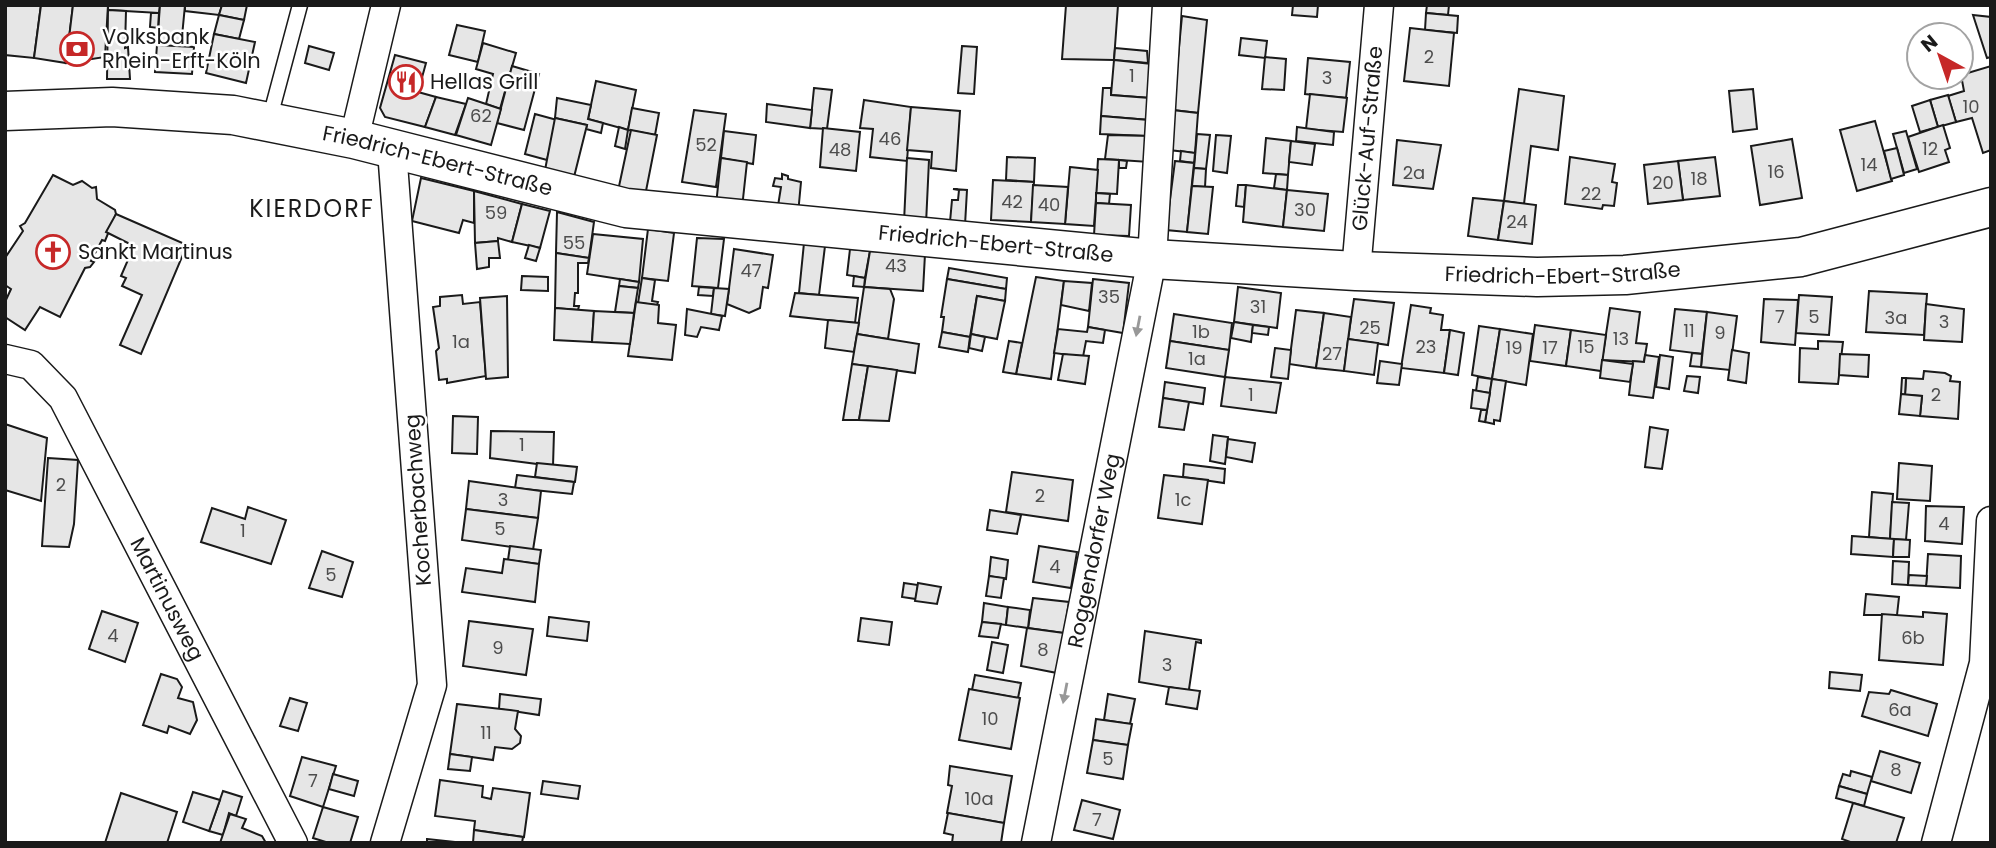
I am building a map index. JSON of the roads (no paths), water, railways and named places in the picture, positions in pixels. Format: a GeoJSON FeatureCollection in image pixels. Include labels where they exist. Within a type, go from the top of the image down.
{"type":"FeatureCollection","features":[{"type":"Feature","properties":{"kind":"main road","name":"Friedrich-Ebert-Straße"},"geometry":{"type":"LineString","coordinates":[[5,111],[112,107],[233,115],[354,139],[626,208],[1152,259],[1356,271],[1537,277],[1625,275],[1787,259],[1991,207]]}},
{"type":"Feature","properties":{"kind":"street"},"geometry":{"type":"LineString","coordinates":[[354,139],[386,5]]}},
{"type":"Feature","properties":{"kind":"street","name":"Roggendorfer Weg"},"geometry":{"type":"LineString","coordinates":[[1036,843],[1152,259],[1167,5]]}},
{"type":"Feature","properties":{"kind":"street","name":"Glück-Auf-Straße"},"geometry":{"type":"LineString","coordinates":[[1356,271],[1379,5]]}},
{"type":"Feature","properties":{"kind":"street","name":"Kocherbachweg"},"geometry":{"type":"LineString","coordinates":[[385,843],[432,685],[392,150]]}},
{"type":"Feature","properties":{"kind":"street","name":"Martinusweg"},"geometry":{"type":"LineString","coordinates":[[18,362],[63,398],[293,843]]}},
{"type":"Feature","properties":{"kind":"street"},"geometry":{"type":"LineString","coordinates":[[1936,843],[1988,663],[1991,521]]}},
{"type":"Feature","properties":{"kind":"lane"},"geometry":{"type":"LineString","coordinates":[[268,122],[300,5]]}},
{"type":"Feature","properties":{"kind":"place","name":"Volksbank Rhein-Erft-Köln"},"geometry":{"type":"Point","coordinates":[77,49]}},
{"type":"Feature","properties":{"kind":"place","name":"Hellas Grill"},"geometry":{"type":"Point","coordinates":[406,82]}},
{"type":"Feature","properties":{"kind":"place","name":"Sankt Martinus"},"geometry":{"type":"Point","coordinates":[53,252]}},
{"type":"Feature","properties":{"kind":"district","name":"KIERDORF"},"geometry":{"type":"Point","coordinates":[312,209]}}]}
